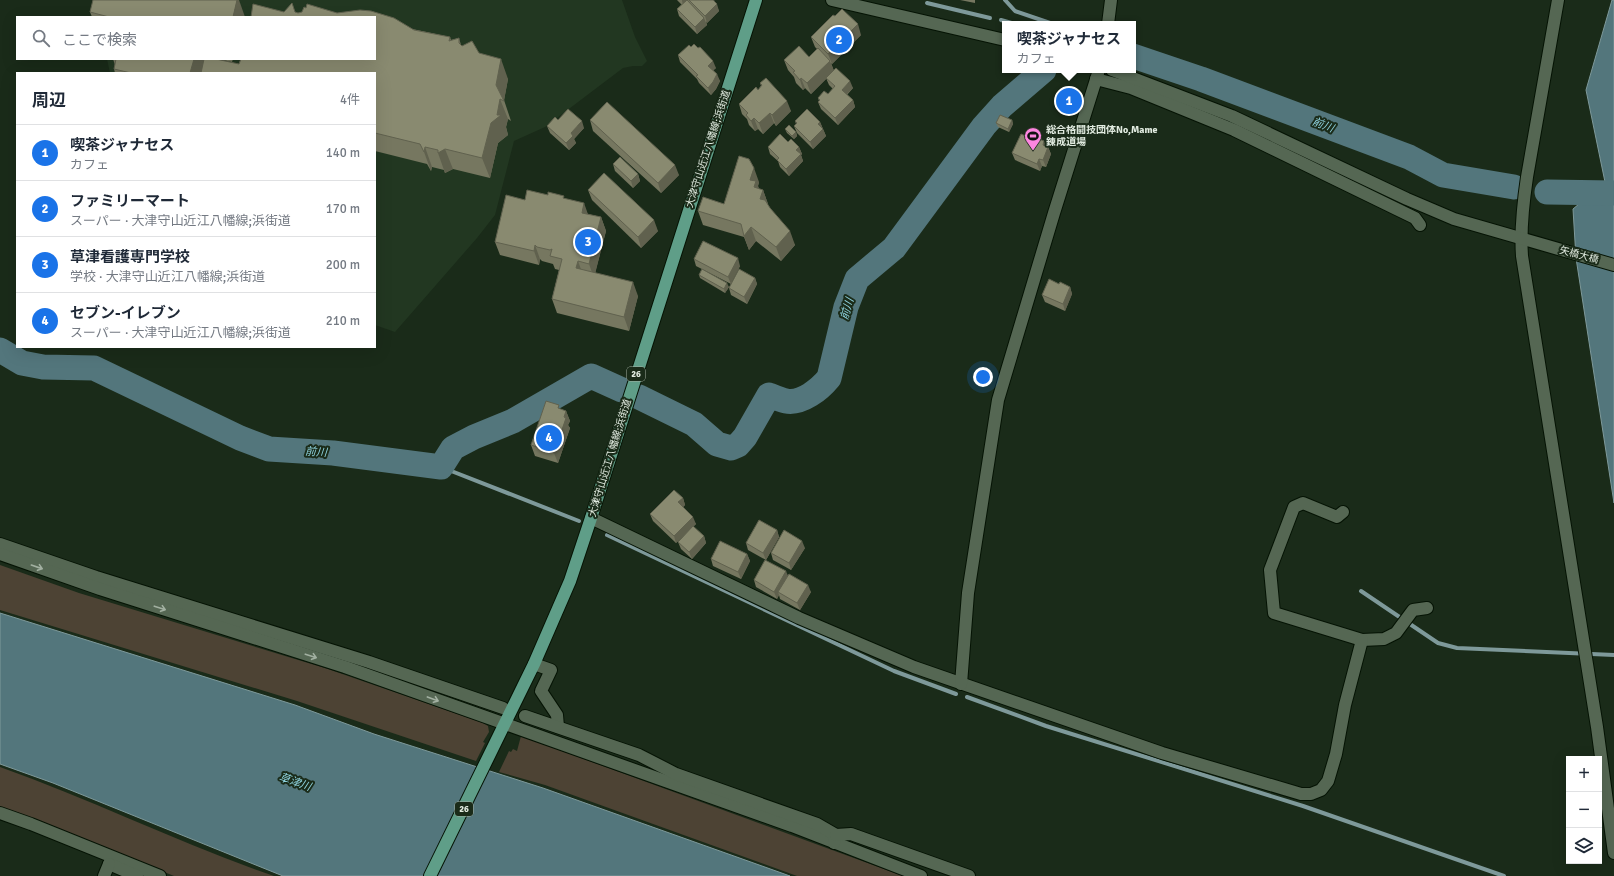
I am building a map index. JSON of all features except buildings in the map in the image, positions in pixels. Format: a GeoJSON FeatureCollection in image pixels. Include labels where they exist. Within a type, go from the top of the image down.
{"type":"FeatureCollection","features":[{"type":"Feature","properties":{"kind":"main road","name":"大津守山近江八幡線;浜街道"},"geometry":{"type":"LineString","coordinates":[[430,876],[498,741],[534,664],[570,581],[756,0]]}},
{"type":"Feature","properties":{"kind":"street"},"geometry":{"type":"LineString","coordinates":[[832,0],[1002,39]]}},
{"type":"Feature","properties":{"kind":"street"},"geometry":{"type":"LineString","coordinates":[[1108,21],[1111,0]]}},
{"type":"Feature","properties":{"kind":"street"},"geometry":{"type":"LineString","coordinates":[[1558,0],[1523,205],[1521,238],[1522,256],[1597,727],[1614,853]]}},
{"type":"Feature","properties":{"kind":"street","name":"矢橋大橋"},"geometry":{"type":"LineString","coordinates":[[1120,73],[1232,116],[1407,199],[1454,219],[1614,265]]}},
{"type":"Feature","properties":{"kind":"street"},"geometry":{"type":"LineString","coordinates":[[962,684],[968,593],[998,400],[1054,213],[1098,74],[1234,130],[1415,218],[1420,225]]}},
{"type":"Feature","properties":{"kind":"street"},"geometry":{"type":"LineString","coordinates":[[1343,512],[1336,516],[1303,503],[1294,507],[1270,570],[1274,613],[1362,640],[1384,638],[1396,633],[1413,610],[1427,608]]}},
{"type":"Feature","properties":{"kind":"street"},"geometry":{"type":"LineString","coordinates":[[591,518],[799,618],[914,667],[1162,753],[1301,794],[1311,794],[1321,790],[1328,781],[1336,754],[1345,705],[1362,640]]}},
{"type":"Feature","properties":{"kind":"street"},"geometry":{"type":"LineString","coordinates":[[0,544],[213,619],[290,644],[345,667],[835,839],[921,876]]}},
{"type":"Feature","properties":{"kind":"street"},"geometry":{"type":"LineString","coordinates":[[0,554],[100,589],[213,619]]}},
{"type":"Feature","properties":{"kind":"street"},"geometry":{"type":"LineString","coordinates":[[290,644],[369,662],[503,708]]}},
{"type":"Feature","properties":{"kind":"street"},"geometry":{"type":"LineString","coordinates":[[534,664],[550,670],[541,691],[558,715],[558,727]]}},
{"type":"Feature","properties":{"kind":"street"},"geometry":{"type":"LineString","coordinates":[[525,716],[639,755],[676,774],[817,824],[835,839]]}},
{"type":"Feature","properties":{"kind":"street"},"geometry":{"type":"LineString","coordinates":[[0,813],[160,876]]}},
{"type":"Feature","properties":{"kind":"street"},"geometry":{"type":"LineString","coordinates":[[0,820],[138,876]]}},
{"type":"Feature","properties":{"kind":"street"},"geometry":{"type":"LineString","coordinates":[[835,839],[851,834],[969,876]]}},
{"type":"Feature","properties":{"kind":"street"},"geometry":{"type":"LineString","coordinates":[[104,876],[109,864]]}},
{"type":"Feature","properties":{"kind":"shaded area"},"geometry":{"type":"Polygon","coordinates":[[[95,0],[622,0],[635,37],[647,61],[642,66],[623,68],[545,127],[514,141],[495,215],[477,238],[395,332],[376,325],[376,72],[110,72],[107,60],[376,60],[376,16],[92,16],[95,0]]]}},
{"type":"Feature","properties":{"kind":"shaded area"},"geometry":{"type":"Polygon","coordinates":[[[0,565],[79,593],[328,669],[483,723],[488,726],[489,732],[483,742],[485,743],[476,761],[297,701],[0,610],[0,565]]]}},
{"type":"Feature","properties":{"kind":"shaded area"},"geometry":{"type":"Polygon","coordinates":[[[521,736],[903,876],[797,876],[545,785],[499,772],[509,751],[511,752],[513,749],[517,751],[521,736]]]}},
{"type":"Feature","properties":{"kind":"shaded area"},"geometry":{"type":"Polygon","coordinates":[[[0,767],[69,793],[205,850],[274,876],[174,876],[57,828],[0,808],[0,767]]]}},
{"type":"Feature","properties":{"kind":"water"},"geometry":{"type":"Polygon","coordinates":[[[1612,0],[1614,0],[1614,503],[1576,258],[1573,209],[1605,182],[1586,90],[1612,0]]]}},
{"type":"Feature","properties":{"kind":"water","name":"草津川"},"geometry":{"type":"Polygon","coordinates":[[[0,613],[295,705],[374,734],[543,788],[790,876],[283,876],[53,783],[0,764],[0,613]]]}},
{"type":"Feature","properties":{"kind":"waterway"},"geometry":{"type":"LineString","coordinates":[[1005,0],[1015,11],[1044,21]]}},
{"type":"Feature","properties":{"kind":"waterway"},"geometry":{"type":"LineString","coordinates":[[927,3],[990,18]]}},
{"type":"Feature","properties":{"kind":"waterway","name":"前川"},"geometry":{"type":"LineString","coordinates":[[1136,57],[1201,79],[1409,157],[1443,175],[1514,187]]}},
{"type":"Feature","properties":{"kind":"waterway","name":"前川"},"geometry":{"type":"LineString","coordinates":[[639,397],[694,424],[717,444],[731,448],[738,445],[745,437],[769,395],[784,401],[792,401],[804,398],[821,387],[829,378],[846,307],[857,279],[894,248],[984,126],[1002,106],[1040,73]]}},
{"type":"Feature","properties":{"kind":"waterway","name":"前川"},"geometry":{"type":"LineString","coordinates":[[1547,192],[1614,193]]}},
{"type":"Feature","properties":{"kind":"waterway","name":"前川"},"geometry":{"type":"LineString","coordinates":[[0,350],[22,363],[43,367],[94,368],[240,438],[269,449],[333,453],[441,467],[453,448],[474,437],[513,421],[591,376],[622,390]]}},
{"type":"Feature","properties":{"kind":"waterway"},"geometry":{"type":"LineString","coordinates":[[441,467],[579,521]]}},
{"type":"Feature","properties":{"kind":"waterway"},"geometry":{"type":"LineString","coordinates":[[607,535],[894,671],[956,694]]}},
{"type":"Feature","properties":{"kind":"waterway"},"geometry":{"type":"LineString","coordinates":[[1361,591],[1438,643],[1457,648],[1614,655]]}},
{"type":"Feature","properties":{"kind":"waterway"},"geometry":{"type":"LineString","coordinates":[[967,697],[1046,726],[1303,806],[1504,876]]}},
{"type":"Feature","properties":{"kind":"place","name":"ファミリーマート"},"geometry":{"type":"Point","coordinates":[839,40]}},
{"type":"Feature","properties":{"kind":"place","name":"喫茶ジャナセス"},"geometry":{"type":"Point","coordinates":[1069,101]}},
{"type":"Feature","properties":{"kind":"place","name":"総合格闘技団体No,Mame 錬成道場"},"geometry":{"type":"Point","coordinates":[1033,151]}},
{"type":"Feature","properties":{"kind":"place","name":"草津看護専門学校"},"geometry":{"type":"Point","coordinates":[588,242]}},
{"type":"Feature","properties":{"kind":"place","name":"セブン-イレブン"},"geometry":{"type":"Point","coordinates":[549,438]}}]}
